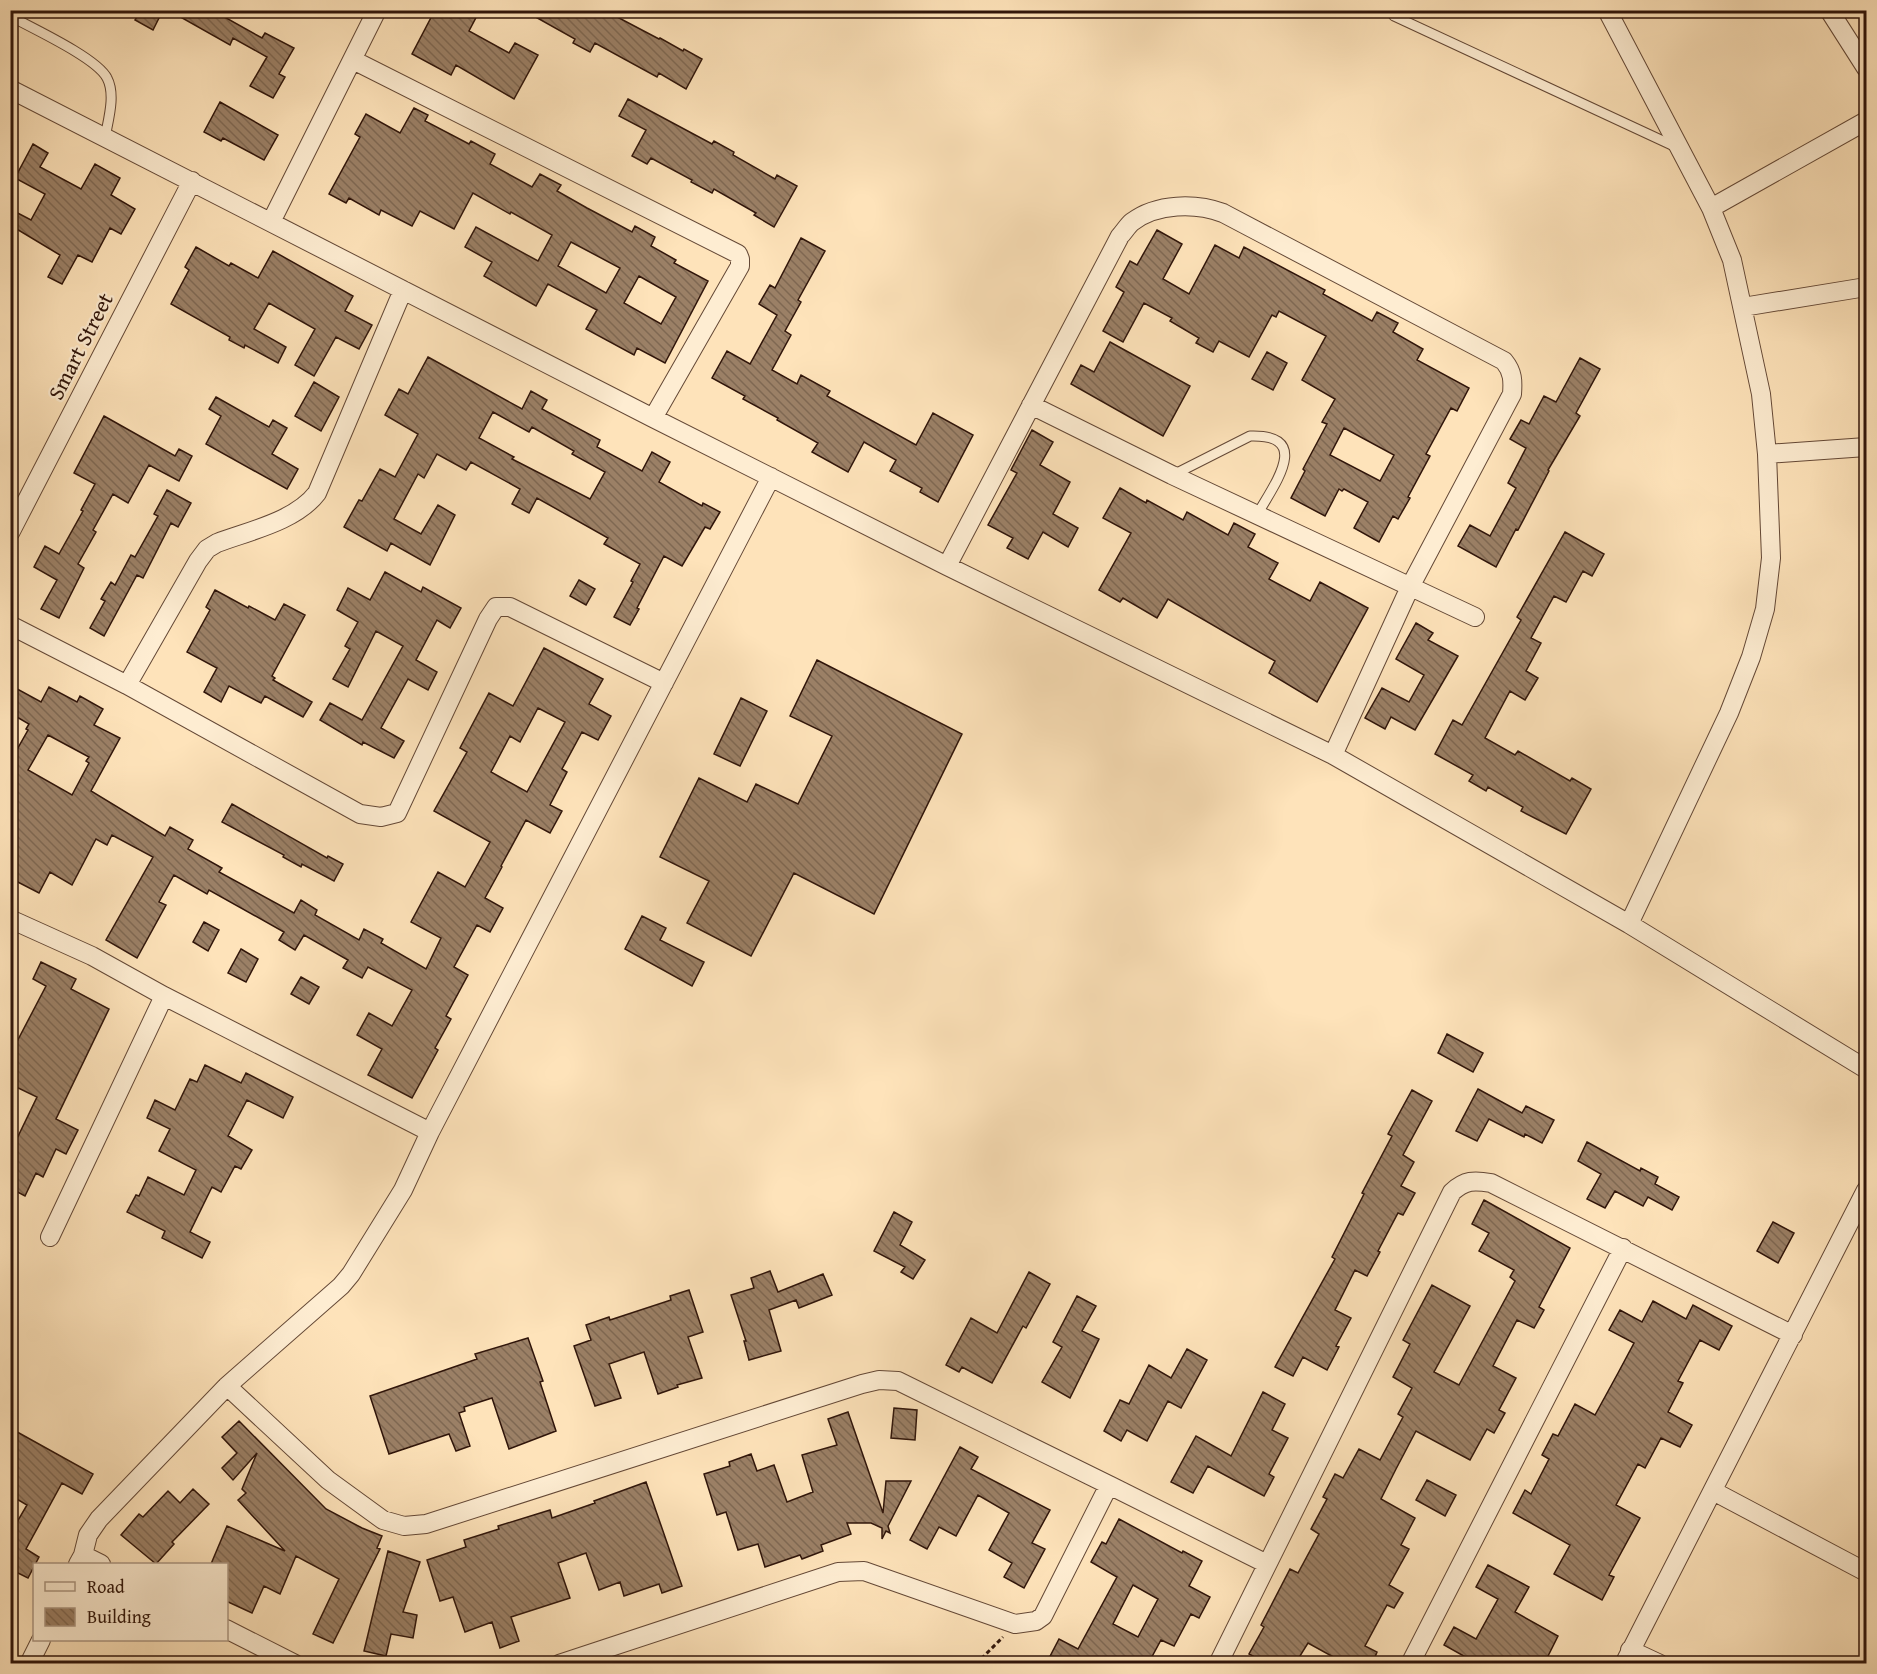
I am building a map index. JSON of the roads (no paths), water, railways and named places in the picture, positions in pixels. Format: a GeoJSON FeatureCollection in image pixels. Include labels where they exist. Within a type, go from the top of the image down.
{"type":"FeatureCollection","features":[{"type":"Feature","properties":{"kind":"street"},"geometry":{"type":"LineString","coordinates":[[272,222],[377,10]]}},
{"type":"Feature","properties":{"kind":"street"},"geometry":{"type":"LineString","coordinates":[[1608,10],[1711,208],[1732,260],[1761,394],[1767,454],[1772,558],[1765,609],[1751,657],[1729,712],[1629,924]]}},
{"type":"Feature","properties":{"kind":"street"},"geometry":{"type":"LineString","coordinates":[[1829,10],[1866,68]]}},
{"type":"Feature","properties":{"kind":"street"},"geometry":{"type":"LineString","coordinates":[[353,60],[738,254],[740,266],[653,418]]}},
{"type":"Feature","properties":{"kind":"street"},"geometry":{"type":"LineString","coordinates":[[10,88],[653,418],[947,566],[1334,755],[1629,924],[1866,1069]]}},
{"type":"Feature","properties":{"kind":"street"},"geometry":{"type":"LineString","coordinates":[[1711,208],[1866,121]]}},
{"type":"Feature","properties":{"kind":"street","name":"Smart Street"},"geometry":{"type":"LineString","coordinates":[[10,533],[192,181]]}},
{"type":"Feature","properties":{"kind":"street"},"geometry":{"type":"LineString","coordinates":[[947,566],[1120,236],[1132,222],[1157,209],[1191,206],[1209,208],[1223,213],[1504,361],[1513,377],[1512,394],[1410,588],[1334,755]]}},
{"type":"Feature","properties":{"kind":"street"},"geometry":{"type":"LineString","coordinates":[[1743,307],[1866,287]]}},
{"type":"Feature","properties":{"kind":"street"},"geometry":{"type":"LineString","coordinates":[[127,685],[207,549],[298,512],[317,494],[403,290]]}},
{"type":"Feature","properties":{"kind":"street"},"geometry":{"type":"LineString","coordinates":[[1031,405],[1172,475],[1475,617]]}},
{"type":"Feature","properties":{"kind":"street"},"geometry":{"type":"LineString","coordinates":[[1767,454],[1866,447]]}},
{"type":"Feature","properties":{"kind":"street"},"geometry":{"type":"LineString","coordinates":[[81,1560],[88,1535],[99,1519],[227,1386],[346,1281],[403,1190],[430,1132],[771,477]]}},
{"type":"Feature","properties":{"kind":"street"},"geometry":{"type":"LineString","coordinates":[[10,625],[127,685],[360,814],[381,818],[398,813],[495,607],[510,607],[664,683]]}},
{"type":"Feature","properties":{"kind":"street"},"geometry":{"type":"LineString","coordinates":[[11,921],[92,956],[164,996],[430,1132]]}},
{"type":"Feature","properties":{"kind":"street"},"geometry":{"type":"LineString","coordinates":[[50,1237],[164,996]]}},
{"type":"Feature","properties":{"kind":"street"},"geometry":{"type":"LineString","coordinates":[[1218,1664],[1452,1192],[1462,1183],[1475,1180],[1491,1183],[1793,1335]]}},
{"type":"Feature","properties":{"kind":"street"},"geometry":{"type":"LineString","coordinates":[[1660,1664],[1627,1657],[1866,1190]]}},
{"type":"Feature","properties":{"kind":"street"},"geometry":{"type":"LineString","coordinates":[[1410,1664],[1623,1248]]}},
{"type":"Feature","properties":{"kind":"street"},"geometry":{"type":"LineString","coordinates":[[227,1386],[328,1480],[383,1520],[404,1526],[426,1524],[862,1384],[879,1380],[898,1382],[1267,1564]]}},
{"type":"Feature","properties":{"kind":"street"},"geometry":{"type":"LineString","coordinates":[[559,1664],[838,1572],[853,1570],[864,1571],[1015,1624],[1036,1621],[1043,1616],[1109,1485]]}},
{"type":"Feature","properties":{"kind":"street"},"geometry":{"type":"LineString","coordinates":[[1713,1491],[1866,1572]]}},
{"type":"Feature","properties":{"kind":"street"},"geometry":{"type":"LineString","coordinates":[[228,1630],[295,1664]]}},
{"type":"Feature","properties":{"kind":"street"},"geometry":{"type":"LineString","coordinates":[[29,1664],[40,1641]]}},
{"type":"Feature","properties":{"kind":"lane"},"geometry":{"type":"LineString","coordinates":[[1389,10],[1394,16],[1681,149]]}},
{"type":"Feature","properties":{"kind":"lane"},"geometry":{"type":"LineString","coordinates":[[10,16],[97,65],[108,79],[111,98],[105,138]]}},
{"type":"Feature","properties":{"kind":"lane"},"geometry":{"type":"LineString","coordinates":[[1172,475],[1250,436],[1263,436],[1282,444],[1286,453],[1286,463],[1257,515]]}}]}
